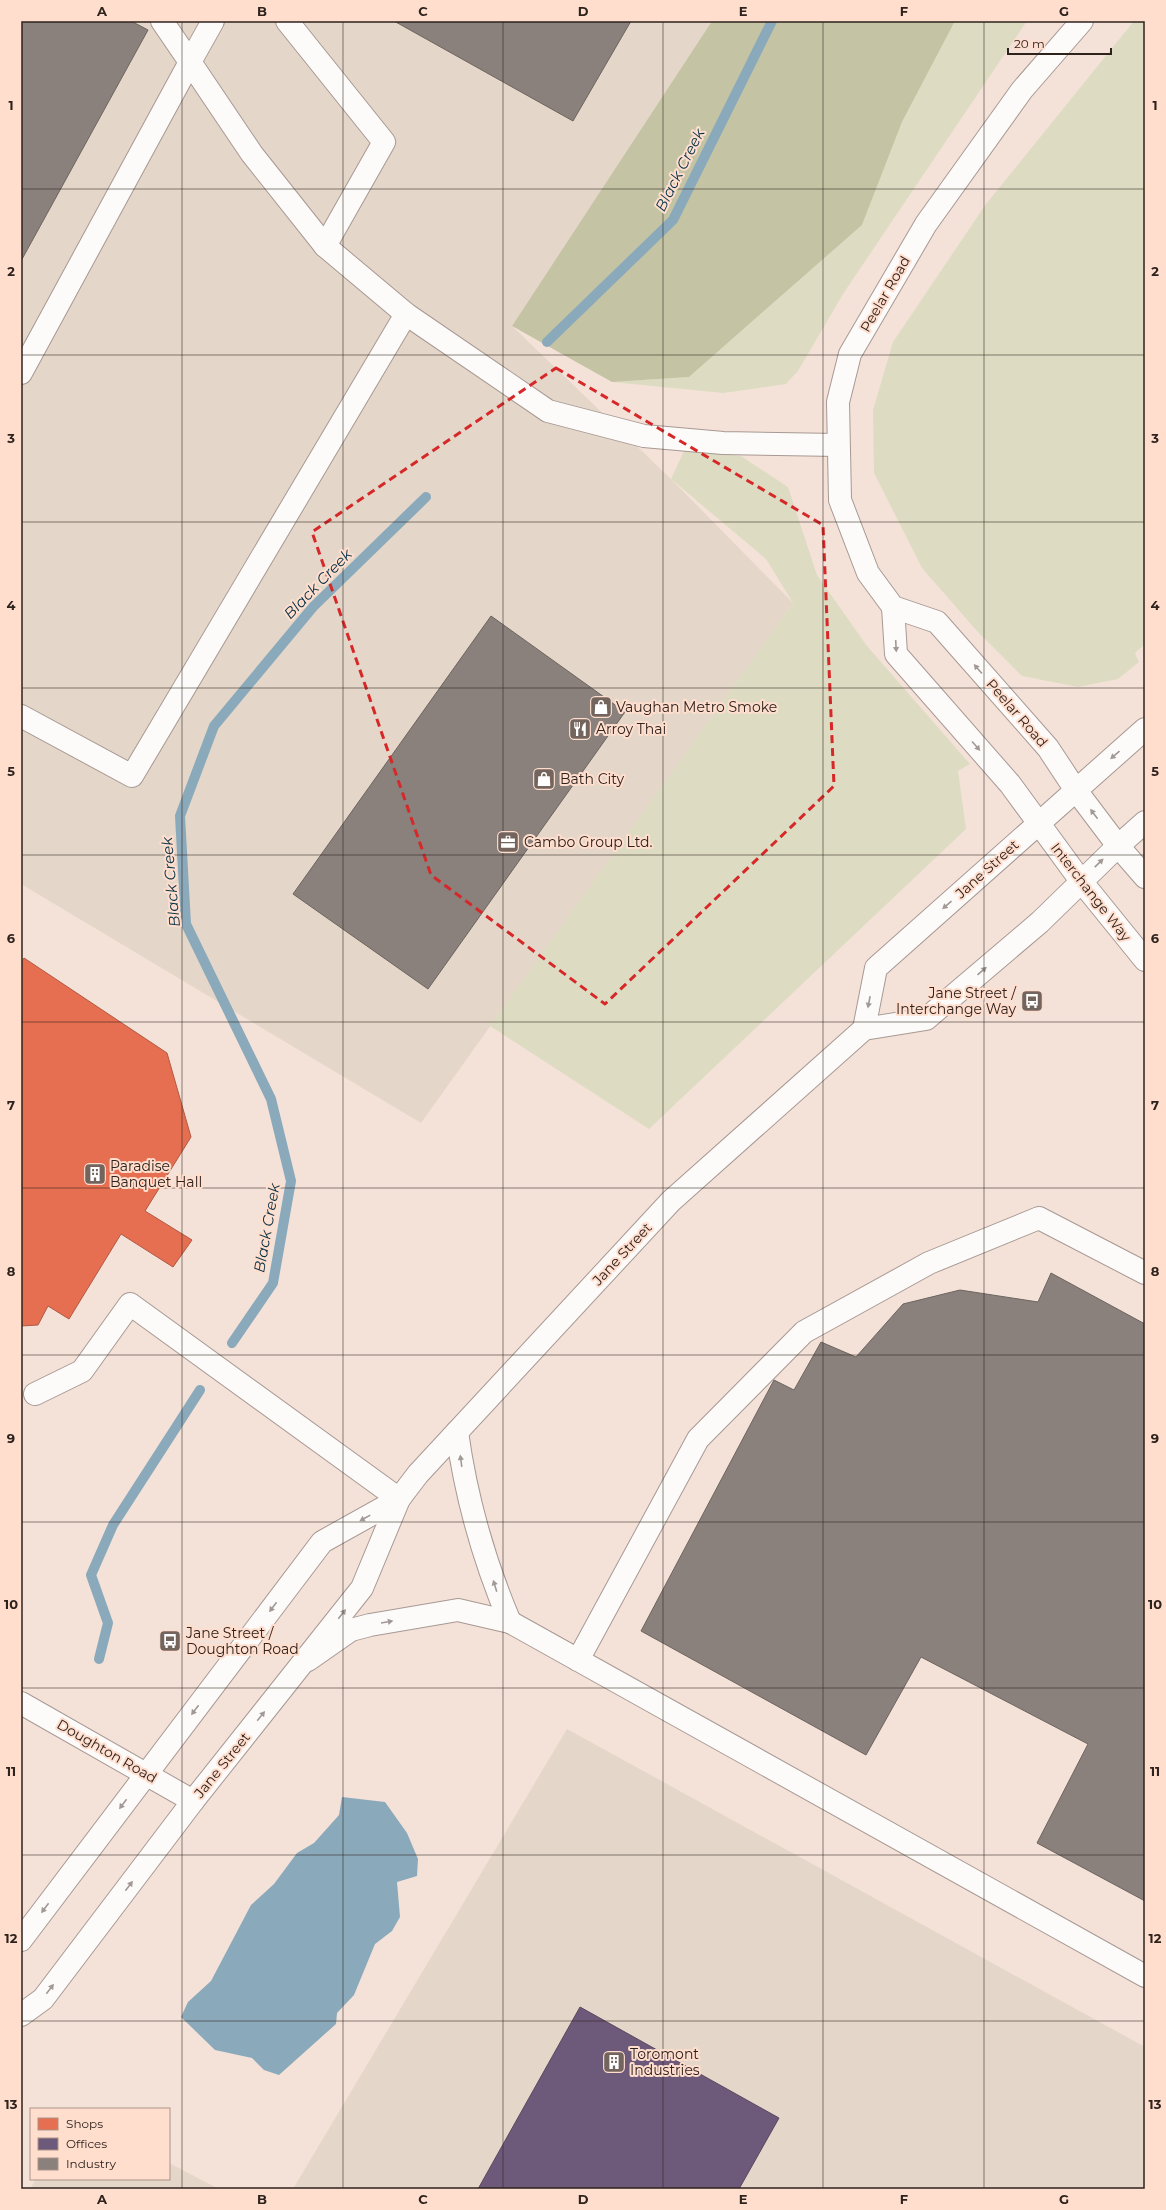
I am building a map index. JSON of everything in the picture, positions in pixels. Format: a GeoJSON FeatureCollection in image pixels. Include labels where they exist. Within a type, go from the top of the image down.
{"type":"FeatureCollection","features":[{"type":"Feature","properties":{"kind":"main road"},"geometry":{"type":"LineString","coordinates":[[162,21],[252,154],[325,246],[406,314],[548,410],[644,436],[723,444],[838,445]]}},
{"type":"Feature","properties":{"kind":"main road"},"geometry":{"type":"LineString","coordinates":[[21,373],[213,21]]}},
{"type":"Feature","properties":{"kind":"main road"},"geometry":{"type":"LineString","coordinates":[[287,21],[384,142],[325,246]]}},
{"type":"Feature","properties":{"kind":"main road","name":"Peelar Road"},"geometry":{"type":"LineString","coordinates":[[1082,21],[1022,90],[926,224],[850,354],[838,402],[840,500],[868,573],[893,607],[936,622],[1048,748],[1075,789],[1118,846]]}},
{"type":"Feature","properties":{"kind":"main road"},"geometry":{"type":"LineString","coordinates":[[21,716],[132,776],[406,314]]}},
{"type":"Feature","properties":{"kind":"main road"},"geometry":{"type":"LineString","coordinates":[[893,607],[896,654],[1010,784],[1038,823]]}},
{"type":"Feature","properties":{"kind":"main road","name":"Jane Street"},"geometry":{"type":"LineString","coordinates":[[21,2015],[42,1999],[193,1801],[362,1588],[399,1499],[418,1474],[671,1201],[864,1029],[876,968],[992,866],[1075,789],[1145,729]]}},
{"type":"Feature","properties":{"kind":"main road"},"geometry":{"type":"LineString","coordinates":[[864,1029],[926,1019],[1040,922],[1081,881],[1145,822]]}},
{"type":"Feature","properties":{"kind":"main road","name":"Interchange Way"},"geometry":{"type":"LineString","coordinates":[[1038,823],[1081,881],[1145,960]]}},
{"type":"Feature","properties":{"kind":"main road"},"geometry":{"type":"LineString","coordinates":[[1118,846],[1145,877]]}},
{"type":"Feature","properties":{"kind":"main road"},"geometry":{"type":"LineString","coordinates":[[578,1660],[698,1439],[804,1332],[929,1263],[1039,1218],[1145,1273]]}},
{"type":"Feature","properties":{"kind":"main road"},"geometry":{"type":"LineString","coordinates":[[35,1394],[82,1371],[130,1304],[399,1499]]}},
{"type":"Feature","properties":{"kind":"main road"},"geometry":{"type":"LineString","coordinates":[[457,1432],[464,1482],[496,1589],[510,1622]]}},
{"type":"Feature","properties":{"kind":"main road","name":"Jane Street"},"geometry":{"type":"LineString","coordinates":[[21,1940],[322,1542],[399,1499]]}},
{"type":"Feature","properties":{"kind":"main road"},"geometry":{"type":"LineString","coordinates":[[304,1663],[351,1630],[370,1625],[458,1610],[510,1622],[1145,1976]]}},
{"type":"Feature","properties":{"kind":"main road","name":"Doughton Road"},"geometry":{"type":"LineString","coordinates":[[21,1703],[147,1773],[193,1801]]}},
{"type":"Feature","properties":{"kind":"highlighted area"},"geometry":{"type":"Polygon","coordinates":[[[556,368],[823,525],[834,786],[605,1004],[431,875],[312,532],[556,368]]]}},
{"type":"Feature","properties":{"kind":"shaded area"},"geometry":{"type":"Polygon","coordinates":[[[21,21],[712,21],[512,326],[671,479],[793,603],[421,1123],[21,884],[21,21]]]}},
{"type":"Feature","properties":{"kind":"shaded area"},"geometry":{"type":"Polygon","coordinates":[[[567,1729],[1145,2047],[1145,2189],[293,2189],[567,1729]]]}},
{"type":"Feature","properties":{"kind":"shaded area"},"geometry":{"type":"Polygon","coordinates":[[[170,2164],[219,2189],[30,2189],[35,2180],[170,2180],[170,2164]]]}},
{"type":"Feature","properties":{"kind":"green space"},"geometry":{"type":"Polygon","coordinates":[[[712,21],[955,21],[902,122],[862,225],[689,377],[612,382],[512,326],[712,21]]]}},
{"type":"Feature","properties":{"kind":"green space"},"geometry":{"type":"Polygon","coordinates":[[[955,21],[1027,21],[843,294],[798,371],[786,384],[723,393],[612,382],[689,377],[862,225],[902,122],[955,21]]]}},
{"type":"Feature","properties":{"kind":"green space"},"geometry":{"type":"Polygon","coordinates":[[[1134,21],[1145,21],[1145,644],[1135,653],[1139,662],[1118,679],[1078,687],[1022,676],[976,630],[922,568],[874,473],[873,410],[893,342],[986,204],[1134,21]]]}},
{"type":"Feature","properties":{"kind":"green space"},"geometry":{"type":"Polygon","coordinates":[[[685,449],[741,456],[788,487],[817,575],[867,646],[970,764],[958,771],[966,829],[649,1129],[490,1026],[793,603],[766,559],[671,479],[685,449]]]}},
{"type":"Feature","properties":{"kind":"water"},"geometry":{"type":"Polygon","coordinates":[[[342,1797],[385,1802],[407,1833],[418,1859],[417,1876],[397,1882],[400,1917],[392,1931],[375,1944],[354,1995],[337,2013],[336,2024],[279,2075],[264,2070],[252,2058],[215,2050],[181,2017],[188,2002],[211,1981],[251,1905],[274,1884],[297,1853],[314,1843],[339,1815],[342,1797]]]}},
{"type":"Feature","properties":{"kind":"building: Shops","name":"Paradise Banquet Hall"},"geometry":{"type":"Polygon","coordinates":[[[24,958],[167,1053],[191,1137],[145,1211],[192,1240],[173,1267],[121,1234],[69,1319],[48,1306],[38,1325],[21,1326],[21,963],[24,958]]]}},
{"type":"Feature","properties":{"kind":"building: Offices","name":"Toromont Industries"},"geometry":{"type":"Polygon","coordinates":[[[580,2007],[779,2118],[739,2189],[478,2189],[580,2007]]]}},
{"type":"Feature","properties":{"kind":"building: Industry"},"geometry":{"type":"Polygon","coordinates":[[[21,21],[131,21],[148,30],[21,261],[21,21]]]}},
{"type":"Feature","properties":{"kind":"building: Industry"},"geometry":{"type":"Polygon","coordinates":[[[394,21],[631,21],[573,121],[394,21]]]}},
{"type":"Feature","properties":{"kind":"building: Industry"},"geometry":{"type":"Polygon","coordinates":[[[491,616],[625,712],[428,989],[293,894],[491,616]]]}},
{"type":"Feature","properties":{"kind":"building: Industry"},"geometry":{"type":"Polygon","coordinates":[[[1051,1273],[1145,1324],[1145,1901],[1037,1843],[1088,1744],[921,1657],[866,1755],[641,1631],[774,1380],[794,1390],[821,1342],[856,1357],[903,1304],[960,1290],[1038,1302],[1051,1273]]]}},
{"type":"Feature","properties":{"kind":"waterway","name":"Black Creek"},"geometry":{"type":"LineString","coordinates":[[547,342],[673,220],[772,21]]}},
{"type":"Feature","properties":{"kind":"waterway","name":"Black Creek"},"geometry":{"type":"LineString","coordinates":[[232,1343],[273,1283],[291,1181],[271,1099],[186,924],[180,816],[214,726],[313,607],[426,497]]}},
{"type":"Feature","properties":{"kind":"waterway","name":"Black Creek"},"geometry":{"type":"LineString","coordinates":[[99,1659],[108,1623],[91,1575],[113,1525],[200,1390]]}},
{"type":"Feature","properties":{"kind":"place","name":"Vaughan Metro Smoke"},"geometry":{"type":"Point","coordinates":[601,707]}},
{"type":"Feature","properties":{"kind":"place","name":"Arroy Thai"},"geometry":{"type":"Point","coordinates":[580,729]}},
{"type":"Feature","properties":{"kind":"place","name":"Bath City"},"geometry":{"type":"Point","coordinates":[544,779]}},
{"type":"Feature","properties":{"kind":"place","name":"Cambo Group Ltd."},"geometry":{"type":"Point","coordinates":[508,842]}},
{"type":"Feature","properties":{"kind":"place","name":"Jane Street / Interchange Way"},"geometry":{"type":"Point","coordinates":[1032,1001]}},
{"type":"Feature","properties":{"kind":"place","name":"Paradise Banquet Hall"},"geometry":{"type":"Point","coordinates":[95,1174]}},
{"type":"Feature","properties":{"kind":"place","name":"Jane Street / Doughton Road"},"geometry":{"type":"Point","coordinates":[170,1641]}},
{"type":"Feature","properties":{"kind":"place","name":"Toromont Industries"},"geometry":{"type":"Point","coordinates":[614,2062]}}]}
